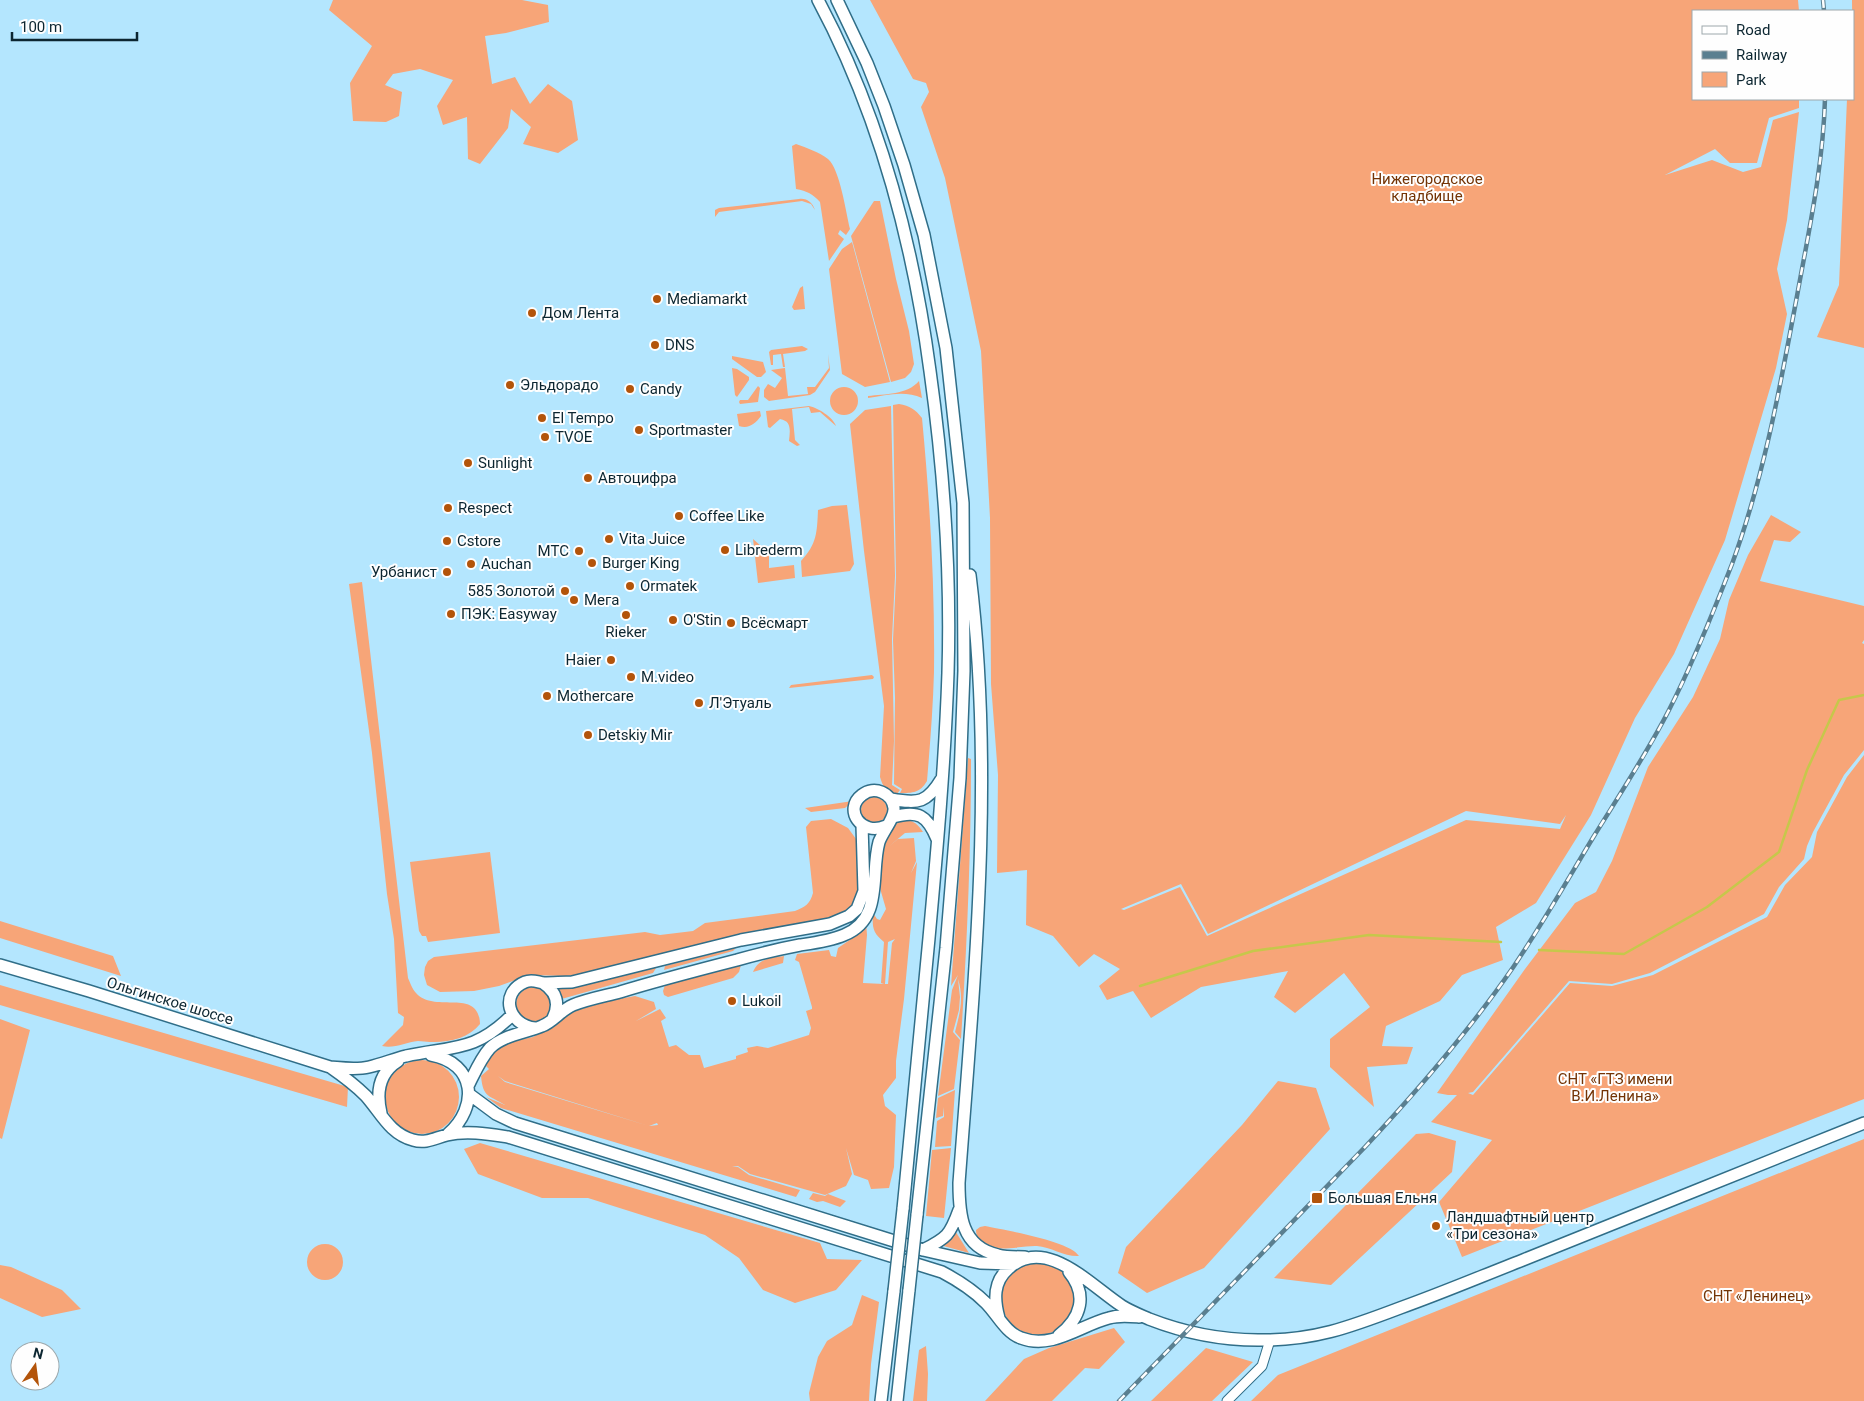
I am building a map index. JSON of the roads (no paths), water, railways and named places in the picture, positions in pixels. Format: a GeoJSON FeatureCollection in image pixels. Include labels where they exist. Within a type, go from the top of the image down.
{"type":"FeatureCollection","features":[{"type":"Feature","properties":{"kind":"main road"},"geometry":{"type":"LineString","coordinates":[[818,0],[841,46],[867,109],[906,238],[924,328],[937,421],[945,503],[948,672],[943,777],[903,1210],[882,1401]]}},
{"type":"Feature","properties":{"kind":"main road"},"geometry":{"type":"LineString","coordinates":[[838,0],[884,106],[904,165],[924,235],[947,356],[964,525],[975,610],[980,717],[980,882],[959,1183],[959,1210],[966,1231],[973,1242],[984,1250],[997,1255],[1026,1258],[1041,1256],[1056,1260],[1123,1306],[1148,1318],[1187,1331],[1228,1340],[1297,1339],[1337,1331],[1381,1315],[1864,1123]]}},
{"type":"Feature","properties":{"kind":"main road"},"geometry":{"type":"LineString","coordinates":[[897,1401],[946,948],[960,778],[964,671],[964,525]]}},
{"type":"Feature","properties":{"kind":"main road"},"geometry":{"type":"LineString","coordinates":[[891,799],[916,801],[926,799],[934,792],[943,777]]}},
{"type":"Feature","properties":{"kind":"main road"},"geometry":{"type":"LineString","coordinates":[[448,1134],[457,1126],[465,1113],[469,1089],[491,1047],[507,1038],[542,1026],[572,1006],[772,951],[845,935],[856,928],[869,911],[874,894],[879,842],[889,821],[894,808],[891,799],[885,793],[877,790],[863,794],[858,799],[855,813],[857,820],[862,825],[870,829],[878,829],[889,821],[906,813],[917,814],[932,826],[938,842]]}},
{"type":"Feature","properties":{"kind":"main road"},"geometry":{"type":"LineString","coordinates":[[536,1028],[526,1027],[518,1022],[512,1015],[510,1003],[513,991],[519,985],[529,981],[543,983],[572,982],[741,940],[830,924],[849,916],[857,909],[864,891],[862,825]]}},
{"type":"Feature","properties":{"kind":"main road","name":"Ольгинское шоссе"},"geometry":{"type":"LineString","coordinates":[[0,965],[330,1067]]}},
{"type":"Feature","properties":{"kind":"main road"},"geometry":{"type":"LineString","coordinates":[[543,983],[555,994],[557,1002],[553,1018]]}},
{"type":"Feature","properties":{"kind":"main road"},"geometry":{"type":"LineString","coordinates":[[330,1067],[368,1068],[406,1056],[452,1050],[479,1041],[499,1029],[512,1015]]}},
{"type":"Feature","properties":{"kind":"main road"},"geometry":{"type":"LineString","coordinates":[[421,1054],[443,1058],[458,1068],[469,1089],[496,1114],[514,1123],[923,1250],[980,1264],[1013,1264]]}},
{"type":"Feature","properties":{"kind":"main road"},"geometry":{"type":"LineString","coordinates":[[381,1114],[377,1098],[384,1074],[392,1065],[406,1056]]}},
{"type":"Feature","properties":{"kind":"main road"},"geometry":{"type":"LineString","coordinates":[[330,1067],[352,1082],[381,1114],[390,1127],[400,1135],[414,1141],[430,1141],[448,1134],[478,1133],[508,1138],[942,1272],[967,1286],[999,1318],[1009,1331],[1020,1338],[1038,1342],[1074,1333],[1107,1318],[1123,1316],[1148,1318]]}},
{"type":"Feature","properties":{"kind":"main road"},"geometry":{"type":"LineString","coordinates":[[923,1250],[944,1240],[953,1227],[959,1210]]}},
{"type":"Feature","properties":{"kind":"main road"},"geometry":{"type":"LineString","coordinates":[[999,1318],[995,1303],[998,1283],[1004,1272],[1013,1264],[1026,1258]]}},
{"type":"Feature","properties":{"kind":"main road"},"geometry":{"type":"LineString","coordinates":[[1055,1338],[1070,1326],[1077,1316],[1080,1298],[1075,1279],[1066,1267]]}},
{"type":"Feature","properties":{"kind":"street"},"geometry":{"type":"LineString","coordinates":[[1227,1401],[1262,1366],[1270,1340]]}},
{"type":"Feature","properties":{"kind":"waterway"},"geometry":{"type":"LineString","coordinates":[[1539,950],[1624,954],[1707,907],[1779,852],[1807,770],[1839,700],[1864,695]]}},
{"type":"Feature","properties":{"kind":"waterway"},"geometry":{"type":"LineString","coordinates":[[1140,986],[1253,951],[1369,935],[1501,942]]}},
{"type":"Feature","properties":{"kind":"railway"},"geometry":{"type":"LineString","coordinates":[[1823,0],[1824,10]]}},
{"type":"Feature","properties":{"kind":"railway"},"geometry":{"type":"LineString","coordinates":[[1119,1401],[1365,1147],[1424,1082],[1461,1036],[1525,950],[1661,726],[1694,656],[1732,564],[1762,465],[1784,364],[1811,222],[1824,124],[1825,100]]}},
{"type":"Feature","properties":{"kind":"place","name":"Mediamarkt"},"geometry":{"type":"Point","coordinates":[657,299]}},
{"type":"Feature","properties":{"kind":"place","name":"Дом Лента"},"geometry":{"type":"Point","coordinates":[532,313]}},
{"type":"Feature","properties":{"kind":"place","name":"DNS"},"geometry":{"type":"Point","coordinates":[655,345]}},
{"type":"Feature","properties":{"kind":"place","name":"Эльдорадо"},"geometry":{"type":"Point","coordinates":[510,385]}},
{"type":"Feature","properties":{"kind":"place","name":"Candy"},"geometry":{"type":"Point","coordinates":[630,389]}},
{"type":"Feature","properties":{"kind":"place","name":"El Tempo"},"geometry":{"type":"Point","coordinates":[542,418]}},
{"type":"Feature","properties":{"kind":"place","name":"Sportmaster"},"geometry":{"type":"Point","coordinates":[639,430]}},
{"type":"Feature","properties":{"kind":"place","name":"TVOE"},"geometry":{"type":"Point","coordinates":[545,437]}},
{"type":"Feature","properties":{"kind":"place","name":"Sunlight"},"geometry":{"type":"Point","coordinates":[468,463]}},
{"type":"Feature","properties":{"kind":"place","name":"Автоцифра"},"geometry":{"type":"Point","coordinates":[588,478]}},
{"type":"Feature","properties":{"kind":"place","name":"Respect"},"geometry":{"type":"Point","coordinates":[448,508]}},
{"type":"Feature","properties":{"kind":"place","name":"Coffee Like"},"geometry":{"type":"Point","coordinates":[679,516]}},
{"type":"Feature","properties":{"kind":"place","name":"Vita Juice"},"geometry":{"type":"Point","coordinates":[609,539]}},
{"type":"Feature","properties":{"kind":"place","name":"Cstore"},"geometry":{"type":"Point","coordinates":[447,541]}},
{"type":"Feature","properties":{"kind":"place","name":"Librederm"},"geometry":{"type":"Point","coordinates":[725,550]}},
{"type":"Feature","properties":{"kind":"place","name":"МТС"},"geometry":{"type":"Point","coordinates":[579,551]}},
{"type":"Feature","properties":{"kind":"place","name":"Burger King"},"geometry":{"type":"Point","coordinates":[592,563]}},
{"type":"Feature","properties":{"kind":"place","name":"Auchan"},"geometry":{"type":"Point","coordinates":[471,564]}},
{"type":"Feature","properties":{"kind":"place","name":"Урбанист"},"geometry":{"type":"Point","coordinates":[447,572]}},
{"type":"Feature","properties":{"kind":"place","name":"Ormatek"},"geometry":{"type":"Point","coordinates":[630,586]}},
{"type":"Feature","properties":{"kind":"place","name":"585 Золотой"},"geometry":{"type":"Point","coordinates":[565,591]}},
{"type":"Feature","properties":{"kind":"place","name":"Мега"},"geometry":{"type":"Point","coordinates":[574,600]}},
{"type":"Feature","properties":{"kind":"place","name":"ПЭК: Easyway"},"geometry":{"type":"Point","coordinates":[451,614]}},
{"type":"Feature","properties":{"kind":"place","name":"Rieker"},"geometry":{"type":"Point","coordinates":[626,615]}},
{"type":"Feature","properties":{"kind":"place","name":"O'Stin"},"geometry":{"type":"Point","coordinates":[673,620]}},
{"type":"Feature","properties":{"kind":"place","name":"Всёсмарт"},"geometry":{"type":"Point","coordinates":[731,623]}},
{"type":"Feature","properties":{"kind":"place","name":"Haier"},"geometry":{"type":"Point","coordinates":[611,660]}},
{"type":"Feature","properties":{"kind":"place","name":"M.video"},"geometry":{"type":"Point","coordinates":[631,677]}},
{"type":"Feature","properties":{"kind":"place","name":"Mothercare"},"geometry":{"type":"Point","coordinates":[547,696]}},
{"type":"Feature","properties":{"kind":"place","name":"Л'Этуаль"},"geometry":{"type":"Point","coordinates":[699,703]}},
{"type":"Feature","properties":{"kind":"place","name":"Detskiy Mir"},"geometry":{"type":"Point","coordinates":[588,735]}},
{"type":"Feature","properties":{"kind":"place","name":"Lukoil"},"geometry":{"type":"Point","coordinates":[732,1001]}},
{"type":"Feature","properties":{"kind":"place","name":"Большая Ельня"},"geometry":{"type":"Point","coordinates":[1317,1198]}},
{"type":"Feature","properties":{"kind":"place","name":"Ландшафтный центр «Три сезона»"},"geometry":{"type":"Point","coordinates":[1436,1226]}},
{"type":"Feature","properties":{"kind":"park label","name":"Нижегородское кладбище"},"geometry":{"type":"Point","coordinates":[1427,188]}},
{"type":"Feature","properties":{"kind":"park label","name":"СНТ «ГТЗ имени В.И.Ленина»"},"geometry":{"type":"Point","coordinates":[1615,1088]}},
{"type":"Feature","properties":{"kind":"park label","name":"СНТ «Ленинец»"},"geometry":{"type":"Point","coordinates":[1757,1296]}}]}
